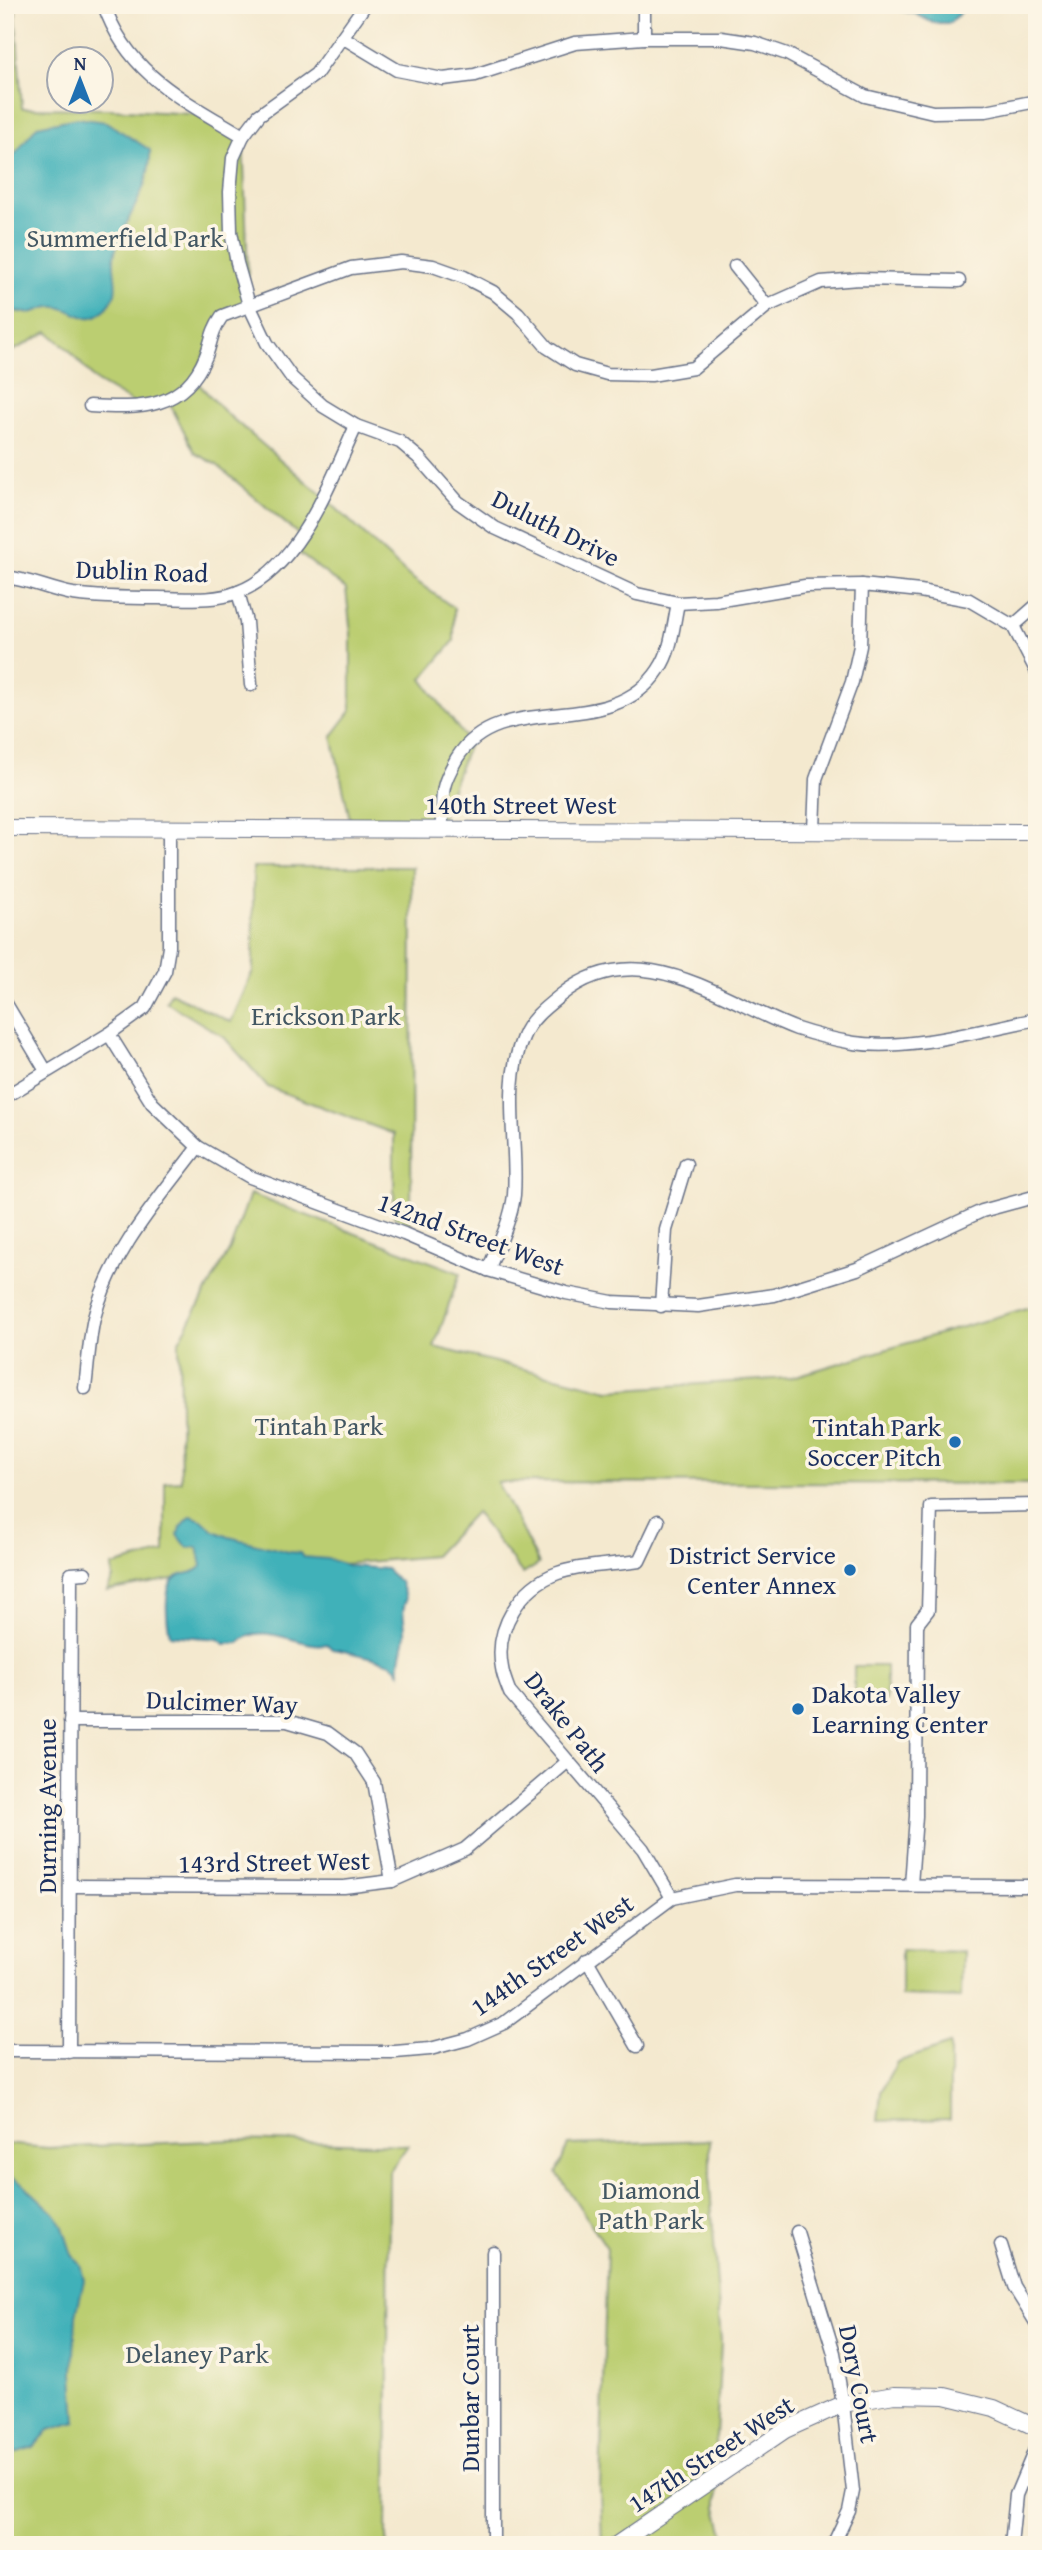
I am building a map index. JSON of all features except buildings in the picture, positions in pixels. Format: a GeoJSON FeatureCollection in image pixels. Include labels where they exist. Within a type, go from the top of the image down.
{"type":"FeatureCollection","features":[{"type":"Feature","properties":{"kind":"street"},"geometry":{"type":"LineString","coordinates":[[104,5],[126,50],[159,84],[243,136]]}},
{"type":"Feature","properties":{"kind":"street","name":"Duluth Drive"},"geometry":{"type":"LineString","coordinates":[[365,5],[316,74],[259,115],[243,136],[233,158],[231,232],[248,305],[267,343],[292,378],[323,406],[356,426],[400,442],[419,458],[458,502],[495,528],[637,594],[678,603],[716,601],[805,586],[862,585],[920,591],[969,600],[1013,626]]}},
{"type":"Feature","properties":{"kind":"street"},"geometry":{"type":"LineString","coordinates":[[644,5],[644,38]]}},
{"type":"Feature","properties":{"kind":"street"},"geometry":{"type":"LineString","coordinates":[[344,38],[397,70],[443,79],[475,75],[575,43],[644,38],[721,38],[755,43],[787,54],[865,96],[933,112],[986,111],[1037,101]]}},
{"type":"Feature","properties":{"kind":"street"},"geometry":{"type":"LineString","coordinates":[[90,406],[131,409],[174,397],[194,379],[206,355],[212,331],[222,316],[351,268],[401,262],[433,266],[464,276],[493,292],[518,313],[547,347],[575,366],[607,374],[651,375],[693,368],[767,306],[821,282],[859,279],[959,281]]}},
{"type":"Feature","properties":{"kind":"street"},"geometry":{"type":"LineString","coordinates":[[735,266],[767,306]]}},
{"type":"Feature","properties":{"kind":"street","name":"Dublin Road"},"geometry":{"type":"LineString","coordinates":[[5,577],[71,593],[109,597],[208,599],[238,592],[266,576],[289,553],[317,508],[356,426]]}},
{"type":"Feature","properties":{"kind":"street"},"geometry":{"type":"LineString","coordinates":[[814,830],[816,779],[852,682],[860,646],[862,585]]}},
{"type":"Feature","properties":{"kind":"street"},"geometry":{"type":"LineString","coordinates":[[238,592],[246,622],[251,685]]}},
{"type":"Feature","properties":{"kind":"street"},"geometry":{"type":"LineString","coordinates":[[442,830],[444,786],[463,749],[478,736],[499,725],[523,719],[603,709],[624,701],[643,688],[658,671],[669,652],[678,603]]}},
{"type":"Feature","properties":{"kind":"street"},"geometry":{"type":"LineString","coordinates":[[1037,604],[1013,626],[1037,672]]}},
{"type":"Feature","properties":{"kind":"street","name":"140th Street West"},"geometry":{"type":"LineString","coordinates":[[5,828],[1037,832]]}},
{"type":"Feature","properties":{"kind":"street"},"geometry":{"type":"LineString","coordinates":[[5,1097],[109,1034],[145,1008],[165,971],[169,947],[169,828]]}},
{"type":"Feature","properties":{"kind":"street"},"geometry":{"type":"LineString","coordinates":[[488,1270],[503,1236],[514,1195],[512,1074],[523,1036],[544,1009],[587,979],[611,971],[637,968],[677,975],[799,1029],[856,1043],[914,1043],[1037,1019]]}},
{"type":"Feature","properties":{"kind":"street"},"geometry":{"type":"LineString","coordinates":[[5,1002],[46,1071]]}},
{"type":"Feature","properties":{"kind":"street","name":"142nd Street West"},"geometry":{"type":"LineString","coordinates":[[109,1034],[152,1103],[198,1147],[250,1177],[404,1234],[488,1270],[566,1293],[612,1302],[698,1306],[742,1302],[805,1287],[857,1269],[982,1211],[1037,1196]]}},
{"type":"Feature","properties":{"kind":"street"},"geometry":{"type":"LineString","coordinates":[[85,1388],[94,1318],[111,1270],[131,1236],[198,1147]]}},
{"type":"Feature","properties":{"kind":"street"},"geometry":{"type":"LineString","coordinates":[[661,1306],[666,1230],[686,1164]]}},
{"type":"Feature","properties":{"kind":"street"},"geometry":{"type":"LineString","coordinates":[[911,1885],[916,1816],[917,1624],[928,1609],[931,1507],[1037,1505]]}},
{"type":"Feature","properties":{"kind":"street","name":"Drake Path"},"geometry":{"type":"LineString","coordinates":[[658,1521],[639,1562],[560,1572],[537,1584],[516,1603],[502,1637],[501,1667],[510,1693],[643,1849],[672,1898]]}},
{"type":"Feature","properties":{"kind":"street","name":"Durning Avenue"},"geometry":{"type":"LineString","coordinates":[[69,2052],[71,1574],[85,1573]]}},
{"type":"Feature","properties":{"kind":"street","name":"Dulcimer Way"},"geometry":{"type":"LineString","coordinates":[[70,1721],[287,1721],[328,1733],[355,1753],[374,1782],[392,1881]]}},
{"type":"Feature","properties":{"kind":"street","name":"143rd Street West"},"geometry":{"type":"LineString","coordinates":[[69,1886],[344,1887],[392,1881],[465,1849],[567,1762]]}},
{"type":"Feature","properties":{"kind":"street","name":"144th Street West"},"geometry":{"type":"LineString","coordinates":[[5,2051],[395,2052],[430,2049],[468,2039],[504,2023],[672,1898],[735,1885],[1037,1886]]}},
{"type":"Feature","properties":{"kind":"street"},"geometry":{"type":"LineString","coordinates":[[587,1960],[637,2046]]}},
{"type":"Feature","properties":{"kind":"street","name":"Dory Court"},"geometry":{"type":"LineString","coordinates":[[797,2232],[834,2353],[843,2404],[853,2491],[849,2511],[833,2545]]}},
{"type":"Feature","properties":{"kind":"street"},"geometry":{"type":"LineString","coordinates":[[1001,2245],[1014,2287],[1037,2324]]}},
{"type":"Feature","properties":{"kind":"street","name":"Dunbar Court"},"geometry":{"type":"LineString","coordinates":[[493,2252],[493,2545]]}},
{"type":"Feature","properties":{"kind":"street","name":"147th Street West"},"geometry":{"type":"LineString","coordinates":[[616,2545],[785,2430],[843,2404],[894,2395],[944,2396],[994,2408],[1037,2428]]}},
{"type":"Feature","properties":{"kind":"street"},"geometry":{"type":"LineString","coordinates":[[1010,2545],[1016,2494],[1037,2445]]}},
{"type":"Feature","properties":{"kind":"green space","name":"Summerfield Park"},"geometry":{"type":"Polygon","coordinates":[[[5,5],[15,5],[22,108],[46,108],[46,116],[116,116],[116,109],[209,115],[243,136],[249,305],[222,316],[194,379],[226,413],[323,496],[409,576],[454,608],[454,641],[422,679],[469,743],[443,812],[442,830],[352,829],[332,736],[351,711],[351,634],[346,589],[292,548],[299,535],[216,464],[195,453],[168,400],[140,407],[97,382],[69,350],[48,332],[5,355],[5,5]]]}},
{"type":"Feature","properties":{"kind":"green space","name":"Erickson Park"},"geometry":{"type":"Polygon","coordinates":[[[253,867],[412,867],[411,1223],[394,1217],[394,1134],[268,1087],[224,1037],[166,1002],[171,993],[231,1022],[253,971],[253,867]]]}},
{"type":"Feature","properties":{"kind":"green space","name":"Tintah Park"},"geometry":{"type":"Polygon","coordinates":[[[250,1194],[460,1273],[434,1347],[609,1390],[789,1378],[1037,1305],[1037,1484],[497,1482],[539,1564],[523,1574],[475,1512],[434,1556],[172,1579],[107,1591],[113,1578],[112,1566],[165,1552],[165,1482],[181,1481],[179,1341],[230,1249],[250,1194]]]}},
{"type":"Feature","properties":{"kind":"green space"},"geometry":{"type":"Polygon","coordinates":[[[854,1666],[886,1666],[886,1701],[854,1701],[854,1666]]]}},
{"type":"Feature","properties":{"kind":"green space"},"geometry":{"type":"Polygon","coordinates":[[[901,1949],[962,1951],[961,1998],[901,1996],[901,1949]]]}},
{"type":"Feature","properties":{"kind":"green space"},"geometry":{"type":"Polygon","coordinates":[[[950,2044],[950,2119],[878,2121],[881,2092],[897,2062],[950,2044]]]}},
{"type":"Feature","properties":{"kind":"green space","name":"Delaney Park"},"geometry":{"type":"Polygon","coordinates":[[[235,2140],[408,2145],[389,2172],[387,2545],[11,2545],[5,2535],[5,2144],[48,2148],[235,2140]]]}},
{"type":"Feature","properties":{"kind":"green space","name":"Diamond Path Park"},"geometry":{"type":"Polygon","coordinates":[[[710,2140],[710,2186],[721,2342],[716,2437],[717,2508],[727,2545],[602,2545],[600,2489],[607,2248],[557,2173],[568,2145],[710,2140]]]}},
{"type":"Feature","properties":{"kind":"water"},"geometry":{"type":"Polygon","coordinates":[[[879,5],[968,5],[950,23],[933,23],[916,14],[889,10],[879,5]]]}},
{"type":"Feature","properties":{"kind":"water"},"geometry":{"type":"Polygon","coordinates":[[[77,118],[106,122],[150,150],[147,177],[115,252],[114,297],[102,312],[90,317],[57,307],[27,313],[15,311],[5,292],[5,167],[37,126],[77,118]]]}},
{"type":"Feature","properties":{"kind":"water"},"geometry":{"type":"Polygon","coordinates":[[[191,1516],[229,1537],[300,1553],[303,1557],[386,1569],[400,1582],[406,1600],[403,1609],[405,1634],[400,1673],[393,1665],[382,1660],[332,1649],[327,1644],[305,1643],[270,1634],[249,1636],[239,1643],[225,1644],[218,1639],[170,1635],[167,1604],[169,1587],[177,1577],[202,1566],[198,1547],[188,1548],[178,1535],[180,1527],[191,1516]]]}},
{"type":"Feature","properties":{"kind":"water"},"geometry":{"type":"Polygon","coordinates":[[[5,2173],[24,2185],[54,2213],[62,2224],[72,2255],[80,2264],[84,2280],[76,2315],[73,2373],[76,2422],[49,2430],[34,2447],[15,2453],[8,2432],[5,2432],[5,2173]]]}},
{"type":"Feature","properties":{"kind":"place","name":"Tintah Park Soccer Pitch"},"geometry":{"type":"Point","coordinates":[955,1442]}},
{"type":"Feature","properties":{"kind":"place","name":"District Service Center Annex"},"geometry":{"type":"Point","coordinates":[850,1570]}},
{"type":"Feature","properties":{"kind":"place","name":"Dakota Valley Learning Center"},"geometry":{"type":"Point","coordinates":[798,1709]}}]}
